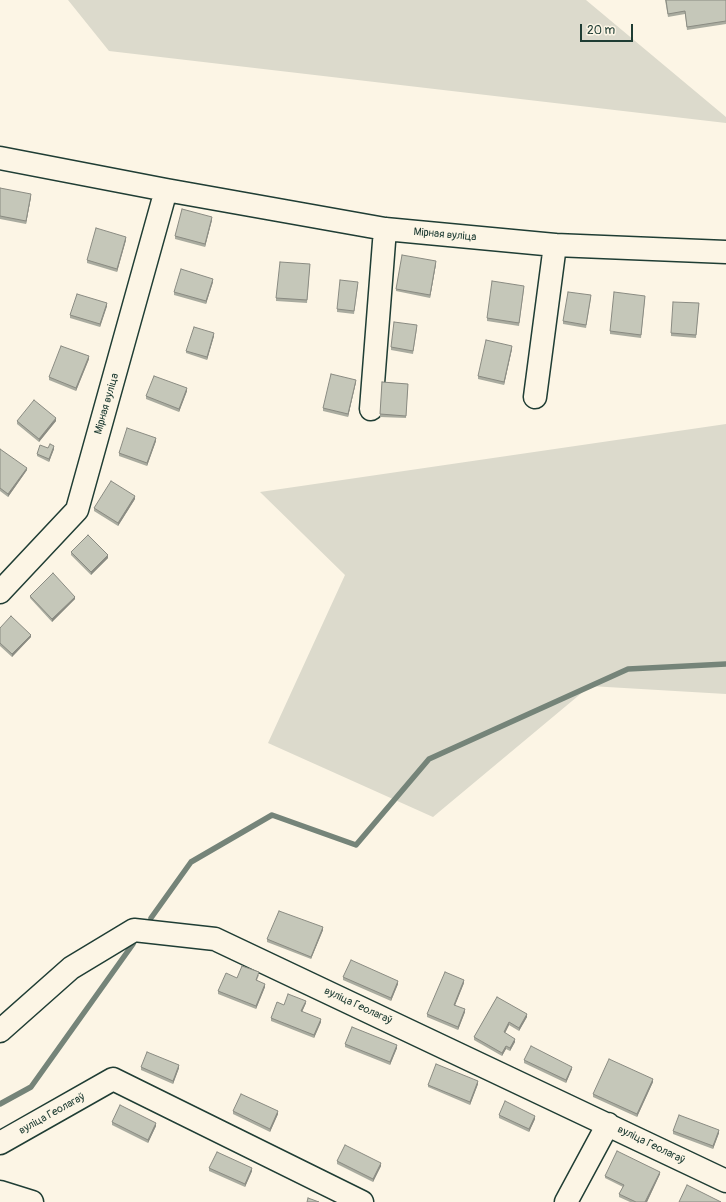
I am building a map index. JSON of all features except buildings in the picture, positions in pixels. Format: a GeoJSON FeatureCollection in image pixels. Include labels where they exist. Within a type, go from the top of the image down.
{"type":"FeatureCollection","features":[{"type":"Feature","properties":{"kind":"street","name":"Мірная вуліца"},"geometry":{"type":"LineString","coordinates":[[0,158],[166,190],[385,229],[556,245],[726,252]]}},
{"type":"Feature","properties":{"kind":"street","name":"Мірная вуліца"},"geometry":{"type":"LineString","coordinates":[[0,592],[77,510],[166,190]]}},
{"type":"Feature","properties":{"kind":"street"},"geometry":{"type":"LineString","coordinates":[[371,409],[385,229]]}},
{"type":"Feature","properties":{"kind":"street"},"geometry":{"type":"LineString","coordinates":[[535,397],[556,245]]}},
{"type":"Feature","properties":{"kind":"street","name":"вуліца Геолагаў"},"geometry":{"type":"LineString","coordinates":[[0,1031],[71,968],[134,930],[215,939],[726,1181]]}},
{"type":"Feature","properties":{"kind":"street","name":"вуліца Геолагаў"},"geometry":{"type":"LineString","coordinates":[[0,1143],[113,1079],[362,1202]]}},
{"type":"Feature","properties":{"kind":"street"},"geometry":{"type":"LineString","coordinates":[[566,1202],[608,1124]]}},
{"type":"Feature","properties":{"kind":"street"},"geometry":{"type":"LineString","coordinates":[[0,1192],[32,1202]]}},
{"type":"Feature","properties":{"kind":"shaded area"},"geometry":{"type":"Polygon","coordinates":[[[68,0],[586,0],[726,117],[726,123],[109,51],[68,0]]]}},
{"type":"Feature","properties":{"kind":"shaded area"},"geometry":{"type":"Polygon","coordinates":[[[726,424],[726,694],[590,686],[433,817],[268,743],[345,575],[260,492],[726,424]]]}},
{"type":"Feature","properties":{"kind":"waterway"},"geometry":{"type":"LineString","coordinates":[[151,918],[191,862],[272,815],[356,845],[429,759],[628,669],[726,664]]}},
{"type":"Feature","properties":{"kind":"waterway"},"geometry":{"type":"LineString","coordinates":[[0,1104],[31,1087],[133,944]]}}]}
